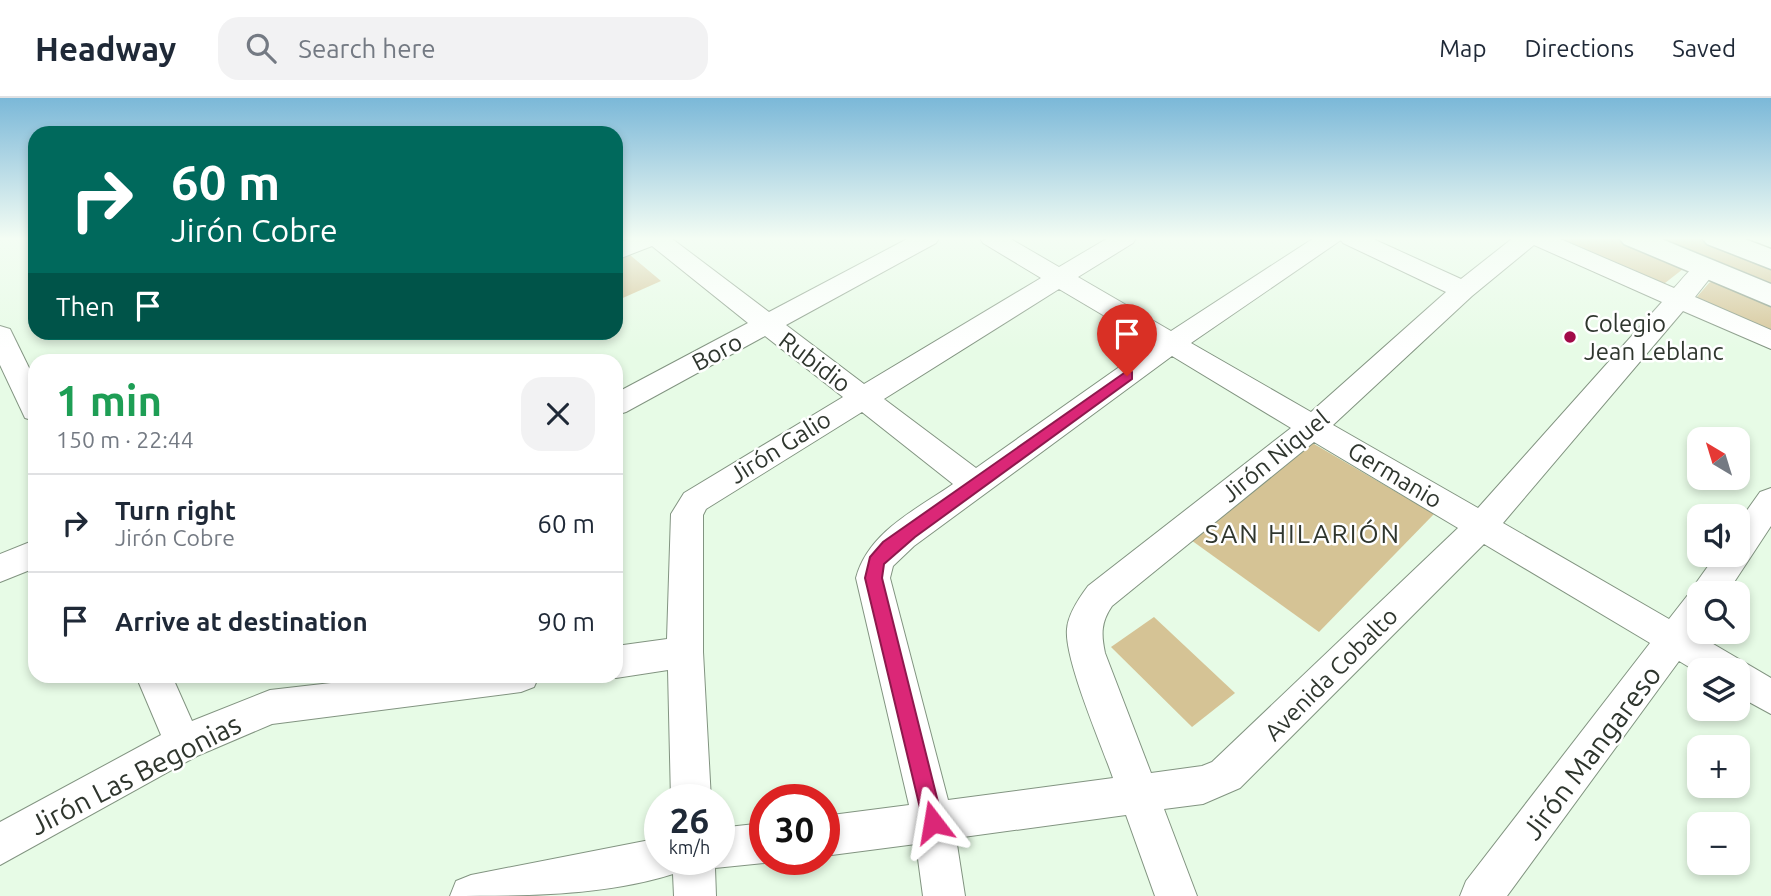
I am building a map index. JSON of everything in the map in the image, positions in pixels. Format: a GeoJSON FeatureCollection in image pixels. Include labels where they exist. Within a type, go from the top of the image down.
{"type":"FeatureCollection","features":[{"type":"Feature","properties":{"kind":"main road"},"geometry":{"type":"LineString","coordinates":[[1723,275],[1771,296]]}},
{"type":"Feature","properties":{"kind":"street","name":"Rubidio"},"geometry":{"type":"LineString","coordinates":[[702,275],[976,485]]}},
{"type":"Feature","properties":{"kind":"street","name":"Boro"},"geometry":{"type":"LineString","coordinates":[[623,401],[859,275]]}},
{"type":"Feature","properties":{"kind":"street","name":"Germanio"},"geometry":{"type":"LineString","coordinates":[[1053,275],[1706,658]]}},
{"type":"Feature","properties":{"kind":"street","name":"Jirón Galio"},"geometry":{"type":"LineString","coordinates":[[690,784],[685,652],[687,514],[695,501],[1063,275]]}},
{"type":"Feature","properties":{"kind":"street"},"geometry":{"type":"LineString","coordinates":[[944,896],[933,822],[873,578],[876,562],[889,547],[1170,344],[1274,275]]}},
{"type":"Feature","properties":{"kind":"street"},"geometry":{"type":"LineString","coordinates":[[1431,275],[1463,290]]}},
{"type":"Feature","properties":{"kind":"street","name":"Jirón Niquel"},"geometry":{"type":"LineString","coordinates":[[1176,896],[1141,794],[1087,653],[1082,631],[1088,613],[1100,596],[1314,426],[1481,275]]}},
{"type":"Feature","properties":{"kind":"street"},"geometry":{"type":"LineString","coordinates":[[1624,275],[1771,340]]}},
{"type":"Feature","properties":{"kind":"street","name":"Avenida Cobalto"},"geometry":{"type":"LineString","coordinates":[[840,834],[1203,785],[1226,775],[1481,526],[1700,275]]}},
{"type":"Feature","properties":{"kind":"street"},"geometry":{"type":"LineString","coordinates":[[0,335],[28,396]]}},
{"type":"Feature","properties":{"kind":"street"},"geometry":{"type":"LineString","coordinates":[[1750,531],[1771,500]]}},
{"type":"Feature","properties":{"kind":"street"},"geometry":{"type":"LineString","coordinates":[[0,569],[28,556]]}},
{"type":"Feature","properties":{"kind":"street","name":"Jirón Mangareso"},"geometry":{"type":"LineString","coordinates":[[1481,896],[1687,624]]}},
{"type":"Feature","properties":{"kind":"street"},"geometry":{"type":"LineString","coordinates":[[623,661],[685,652]]}},
{"type":"Feature","properties":{"kind":"street"},"geometry":{"type":"LineString","coordinates":[[158,683],[183,743]]}},
{"type":"Feature","properties":{"kind":"street","name":"Jirón Las Begonias"},"geometry":{"type":"LineString","coordinates":[[0,845],[183,743],[270,707],[304,689],[402,683]]}},
{"type":"Feature","properties":{"kind":"street"},"geometry":{"type":"LineString","coordinates":[[1750,684],[1771,697]]}},
{"type":"Feature","properties":{"kind":"street"},"geometry":{"type":"LineString","coordinates":[[471,896],[644,862]]}},
{"type":"Feature","properties":{"kind":"street"},"geometry":{"type":"LineString","coordinates":[[694,875],[695,896]]}},
{"type":"Feature","properties":{"kind":"shaded area"},"geometry":{"type":"Polygon","coordinates":[[[623,275],[654,275],[661,281],[623,298],[623,275]]]}},
{"type":"Feature","properties":{"kind":"shaded area"},"geometry":{"type":"Polygon","coordinates":[[[1638,275],[1675,275],[1665,283],[1654,282],[1638,275]]]}},
{"type":"Feature","properties":{"kind":"shaded area"},"geometry":{"type":"Polygon","coordinates":[[[1734,275],[1771,275],[1771,291],[1734,275]]]}},
{"type":"Feature","properties":{"kind":"shaded area"},"geometry":{"type":"Polygon","coordinates":[[[1717,279],[1771,302],[1771,333],[1696,298],[1709,283],[1717,279]]]}},
{"type":"Feature","properties":{"kind":"shaded area"},"geometry":{"type":"Polygon","coordinates":[[[1297,434],[1434,514],[1319,632],[1184,535],[1297,434]]]}},
{"type":"Feature","properties":{"kind":"shaded area"},"geometry":{"type":"Polygon","coordinates":[[[1154,617],[1235,693],[1192,727],[1111,647],[1154,617]]]}},
{"type":"Feature","properties":{"kind":"place","name":"Colegio Jean Leblanc"},"geometry":{"type":"Point","coordinates":[1570,337]}},
{"type":"Feature","properties":{"kind":"district","name":"SAN HILARIÓN"},"geometry":{"type":"Point","coordinates":[1303,533]}},
{"type":"Feature","properties":{"kind":"route"},"geometry":{"type":"LineString","coordinates":[[933,822],[873,578],[876,562],[889,547],[909,532],[1127,376]]}}]}
